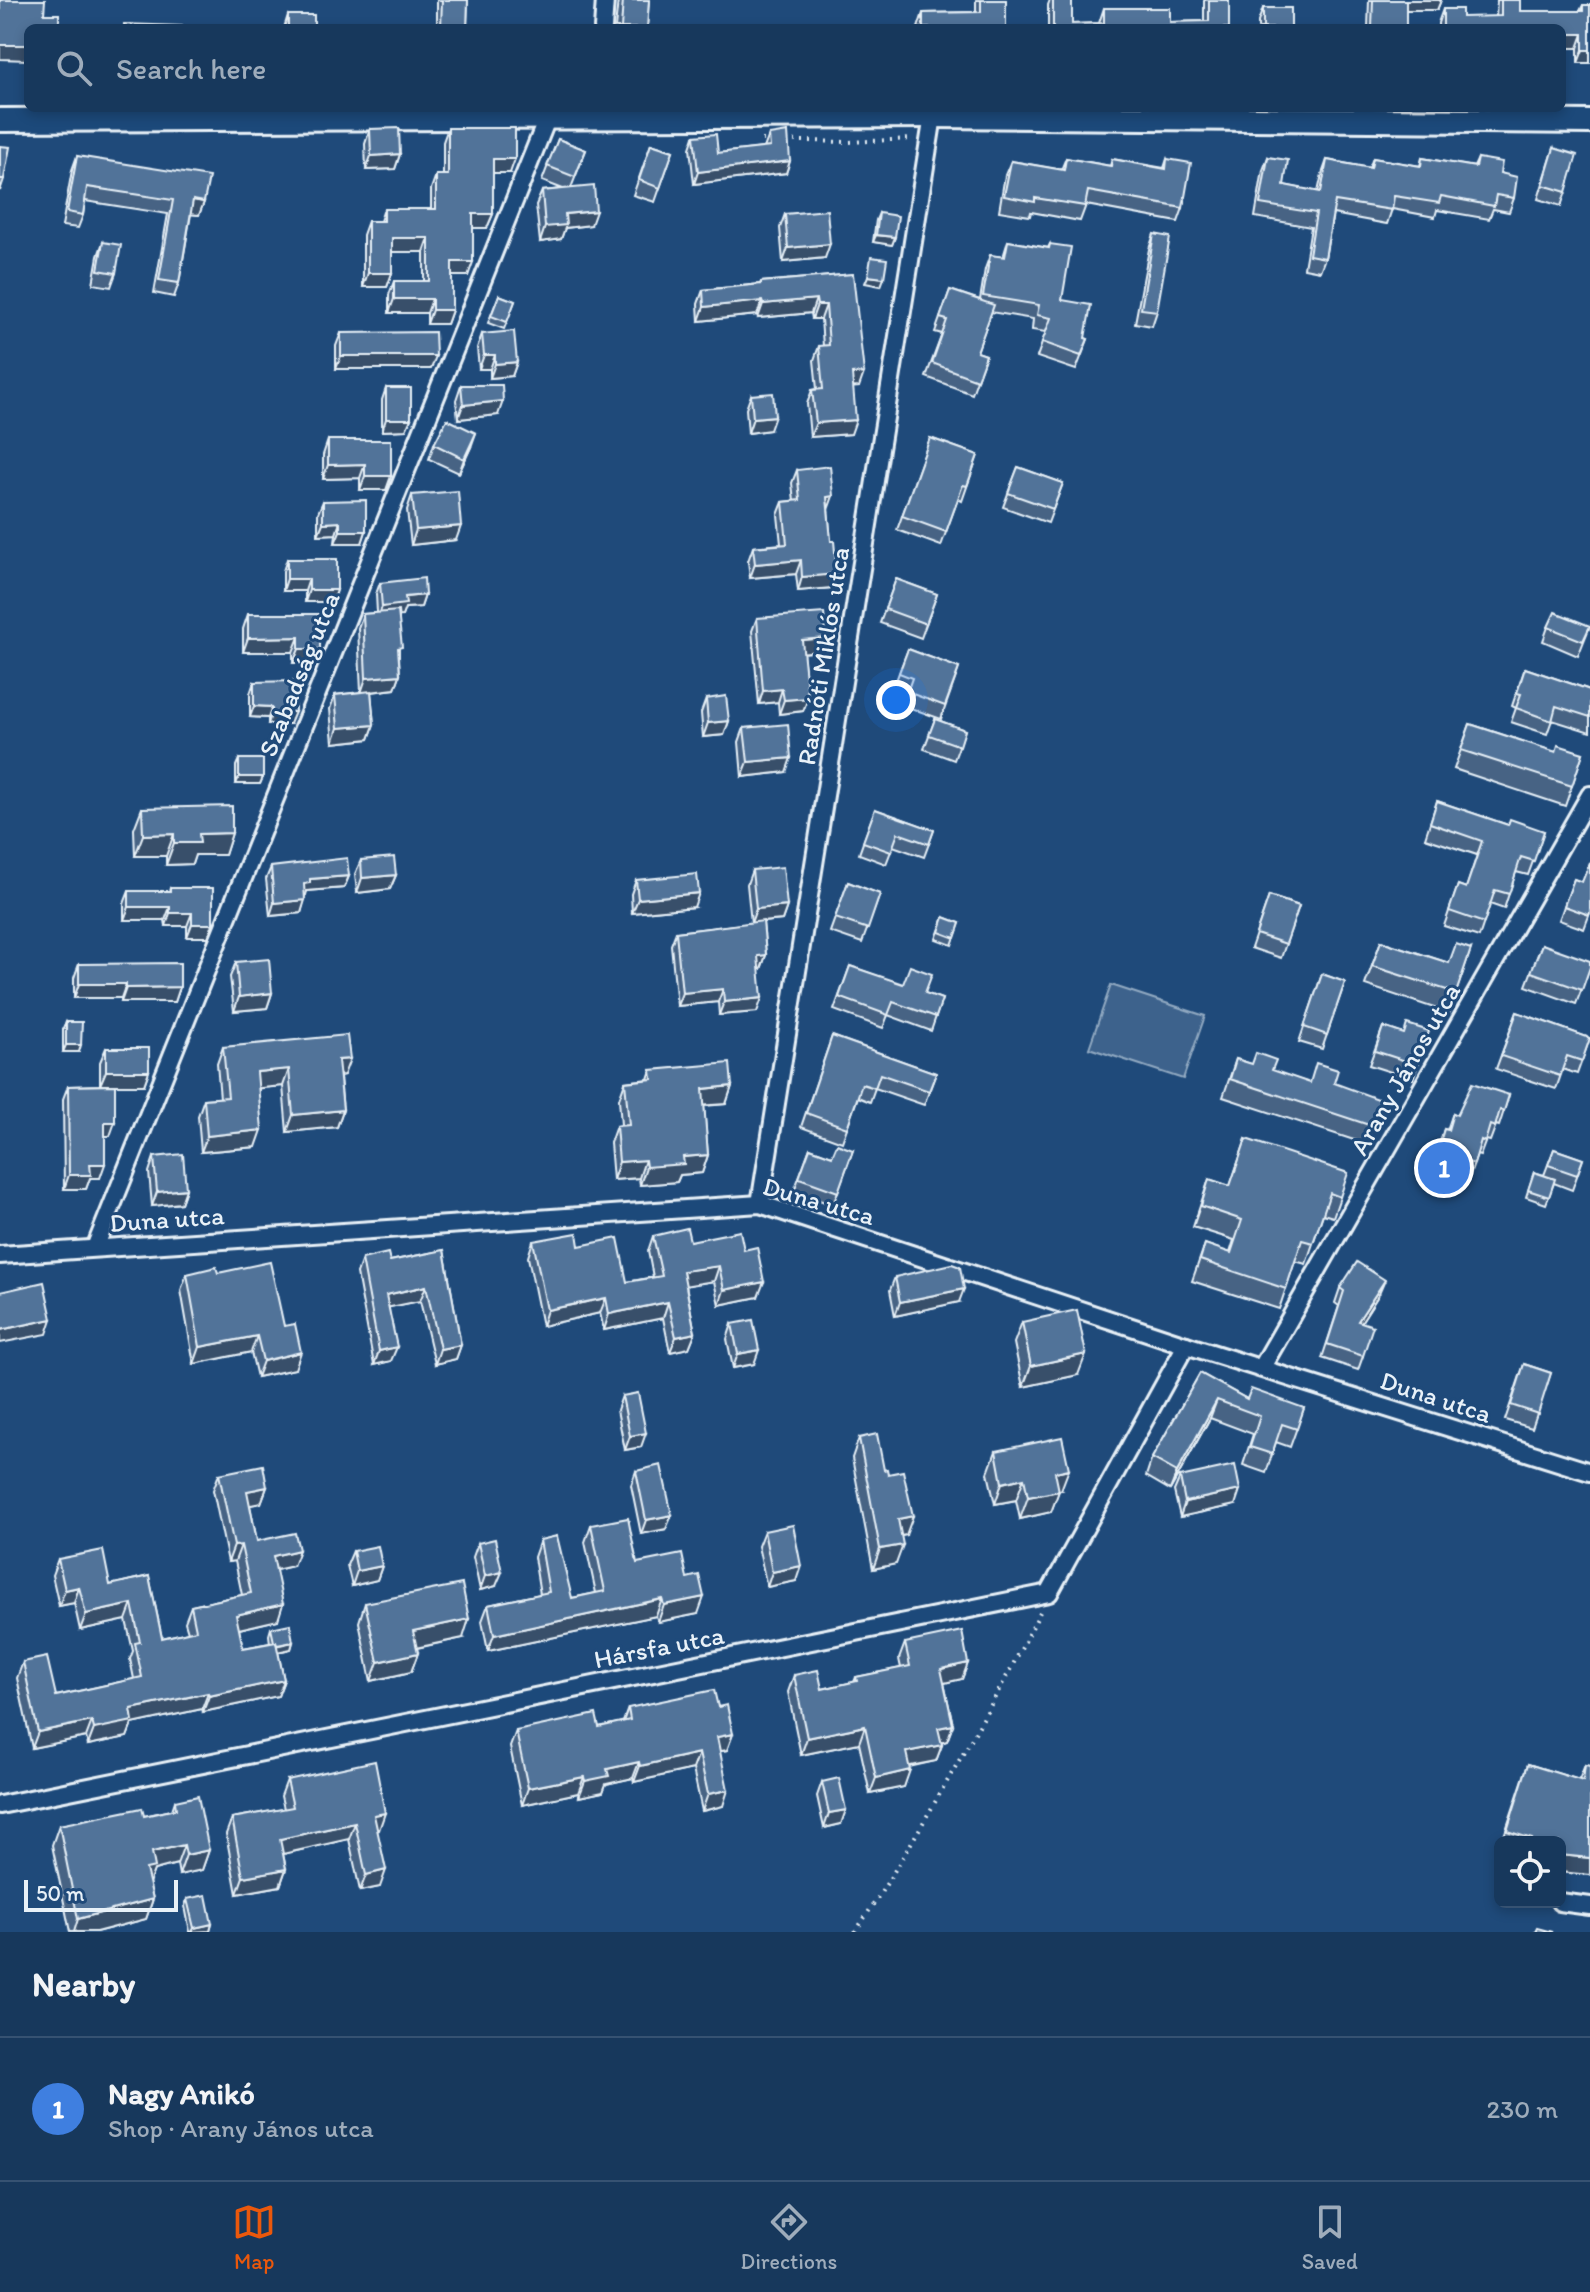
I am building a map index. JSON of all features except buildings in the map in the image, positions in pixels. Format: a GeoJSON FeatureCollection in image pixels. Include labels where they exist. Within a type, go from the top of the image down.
{"type":"FeatureCollection","features":[{"type":"Feature","properties":{"kind":"main road"},"geometry":{"type":"LineString","coordinates":[[0,120],[547,119],[595,113],[1427,118],[1590,122]]}},
{"type":"Feature","properties":{"kind":"street"},"geometry":{"type":"LineString","coordinates":[[603,24],[605,0]]}},
{"type":"Feature","properties":{"kind":"street","name":"Radnóti Miklós utca"},"geometry":{"type":"LineString","coordinates":[[760,1204],[933,116]]}},
{"type":"Feature","properties":{"kind":"street","name":"Szabadság utca"},"geometry":{"type":"LineString","coordinates":[[95,1248],[547,119]]}},
{"type":"Feature","properties":{"kind":"street","name":"Arany János utca"},"geometry":{"type":"LineString","coordinates":[[1262,1367],[1590,795]]}},
{"type":"Feature","properties":{"kind":"street","name":"Duna utca"},"geometry":{"type":"LineString","coordinates":[[0,1255],[760,1204],[1186,1345],[1590,1472]]}},
{"type":"Feature","properties":{"kind":"street"},"geometry":{"type":"LineString","coordinates":[[1049,1593],[1186,1345]]}},
{"type":"Feature","properties":{"kind":"street","name":"Hársfa utca"},"geometry":{"type":"LineString","coordinates":[[0,1805],[1049,1593]]}},
{"type":"Feature","properties":{"kind":"street"},"geometry":{"type":"LineString","coordinates":[[1566,1903],[1590,1906]]}},
{"type":"Feature","properties":{"kind":"path"},"geometry":{"type":"LineString","coordinates":[[855,1932],[885,1888],[998,1692],[1049,1593]]}},
{"type":"Feature","properties":{"kind":"shaded area"},"geometry":{"type":"Polygon","coordinates":[[[1111,985],[1205,1016],[1183,1079],[1089,1048],[1111,985]]]}},
{"type":"Feature","properties":{"kind":"place","name":"Nagy Anikó"},"geometry":{"type":"Point","coordinates":[1444,1168]}}]}
